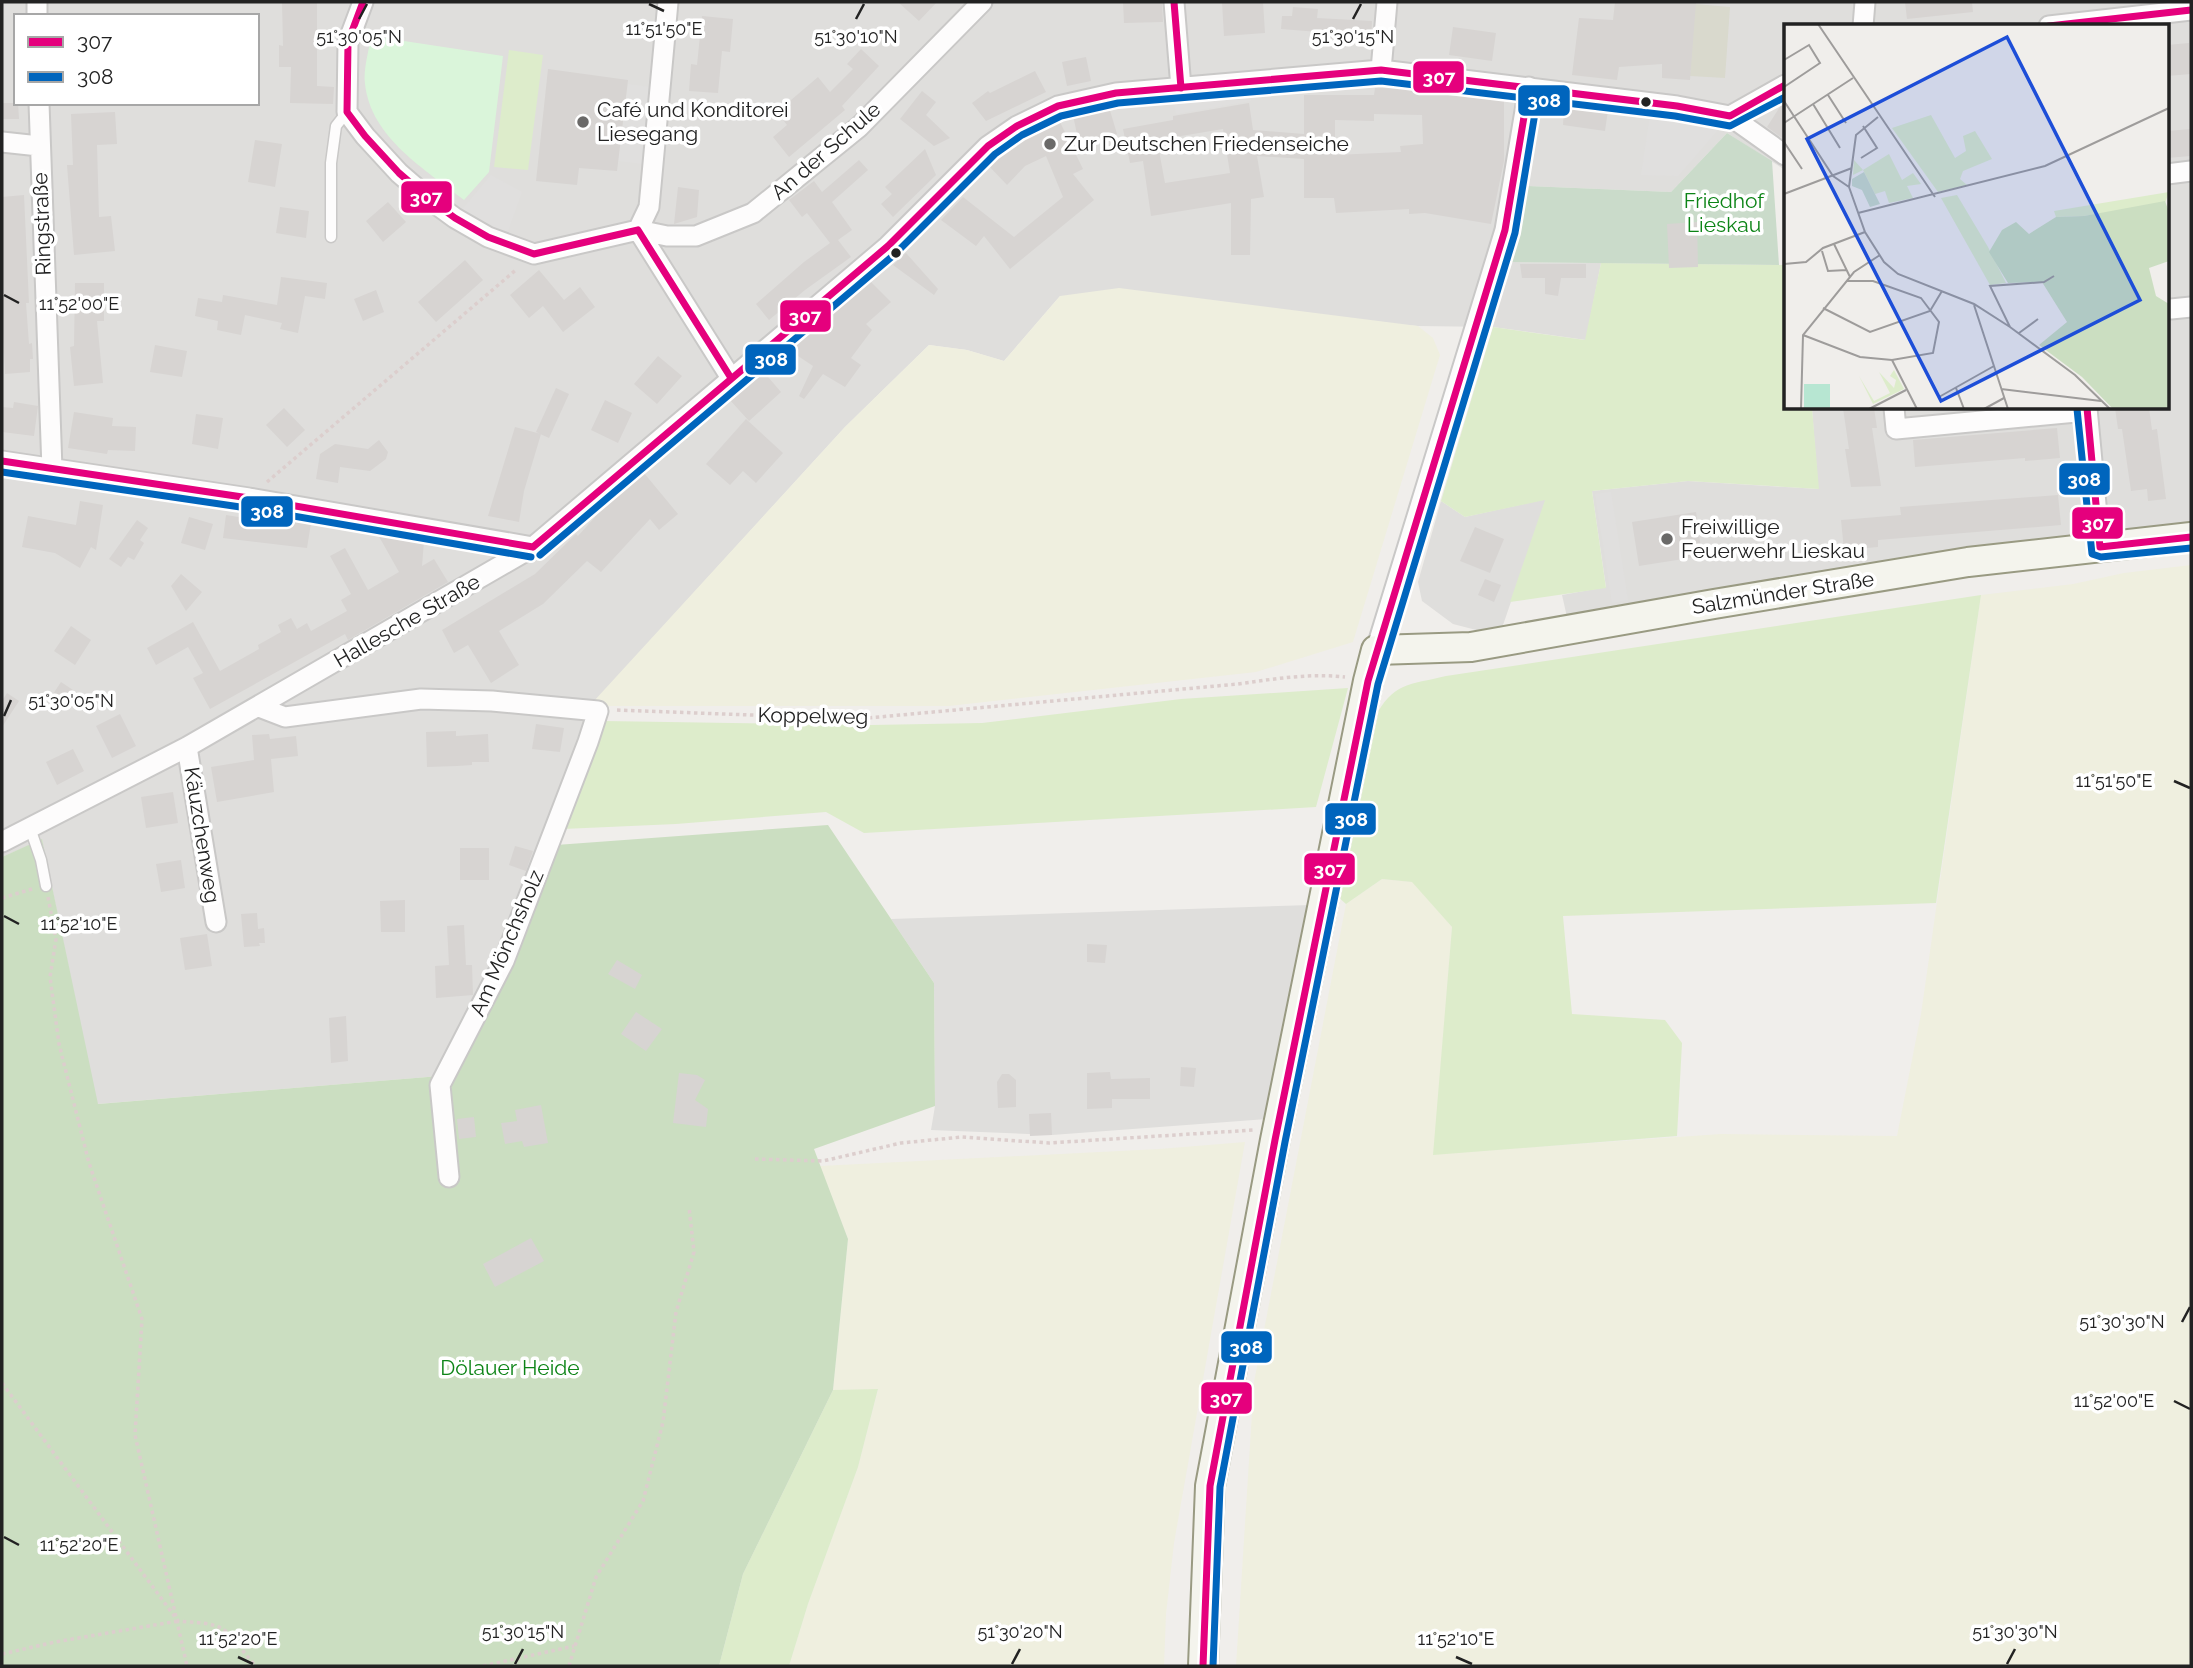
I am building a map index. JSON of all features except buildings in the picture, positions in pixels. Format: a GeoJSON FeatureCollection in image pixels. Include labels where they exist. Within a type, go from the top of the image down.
{"type":"FeatureCollection","features":[{"type":"Feature","properties":{"kind":"street"},"geometry":{"type":"LineString","coordinates":[[363,2],[348,42],[347,112],[365,136],[429,199],[488,237],[534,254],[638,230]]}},
{"type":"Feature","properties":{"kind":"street"},"geometry":{"type":"LineString","coordinates":[[638,230],[649,207],[668,2]]}},
{"type":"Feature","properties":{"kind":"street","name":"An der Schule"},"geometry":{"type":"LineString","coordinates":[[638,230],[667,236],[696,236],[753,213],[859,127],[982,2]]}},
{"type":"Feature","properties":{"kind":"street"},"geometry":{"type":"LineString","coordinates":[[1174,2],[1181,88]]}},
{"type":"Feature","properties":{"kind":"street"},"geometry":{"type":"LineString","coordinates":[[1381,70],[1388,2]]}},
{"type":"Feature","properties":{"kind":"street"},"geometry":{"type":"LineString","coordinates":[[1863,24],[1866,2]]}},
{"type":"Feature","properties":{"kind":"street"},"geometry":{"type":"LineString","coordinates":[[2067,24],[2191,10]]}},
{"type":"Feature","properties":{"kind":"street","name":"Hallesche Straße"},"geometry":{"type":"LineString","coordinates":[[2,842],[259,707],[533,547],[888,246],[988,146],[1017,126],[1058,106],[1116,93],[1381,70],[1677,106],[1730,116],[1784,154]]}},
{"type":"Feature","properties":{"kind":"street"},"geometry":{"type":"LineString","coordinates":[[1730,116],[1784,86]]}},
{"type":"Feature","properties":{"kind":"street"},"geometry":{"type":"LineString","coordinates":[[1203,1666],[1210,1486],[1277,1130],[1368,681],[1505,230],[1529,87]]}},
{"type":"Feature","properties":{"kind":"street","name":"Ringstraße"},"geometry":{"type":"LineString","coordinates":[[39,105],[52,469]]}},
{"type":"Feature","properties":{"kind":"street","name":"Ringstraße"},"geometry":{"type":"LineString","coordinates":[[2,142],[39,146]]}},
{"type":"Feature","properties":{"kind":"street"},"geometry":{"type":"LineString","coordinates":[[2168,174],[2191,171]]}},
{"type":"Feature","properties":{"kind":"street"},"geometry":{"type":"LineString","coordinates":[[638,230],[731,378]]}},
{"type":"Feature","properties":{"kind":"street"},"geometry":{"type":"LineString","coordinates":[[2171,309],[2191,307]]}},
{"type":"Feature","properties":{"kind":"street"},"geometry":{"type":"LineString","coordinates":[[1894,410],[1896,429],[2077,410]]}},
{"type":"Feature","properties":{"kind":"street"},"geometry":{"type":"LineString","coordinates":[[2087,410],[2100,547]]}},
{"type":"Feature","properties":{"kind":"street"},"geometry":{"type":"LineString","coordinates":[[2,461],[249,498],[533,547]]}},
{"type":"Feature","properties":{"kind":"street","name":"Salzmünder Straße"},"geometry":{"type":"LineString","coordinates":[[1376,650],[1471,647],[1941,567],[2191,537]]}},
{"type":"Feature","properties":{"kind":"street"},"geometry":{"type":"LineString","coordinates":[[259,707],[285,717],[421,699],[492,701],[598,711]]}},
{"type":"Feature","properties":{"kind":"street","name":"Am Mönchsholz"},"geometry":{"type":"LineString","coordinates":[[449,1177],[440,1085],[504,961],[589,743],[598,711]]}},
{"type":"Feature","properties":{"kind":"street","name":"Käuzchenweg"},"geometry":{"type":"LineString","coordinates":[[187,747],[216,922]]}},
{"type":"Feature","properties":{"kind":"lane"},"geometry":{"type":"LineString","coordinates":[[331,237],[331,163],[335,126],[347,112]]}},
{"type":"Feature","properties":{"kind":"lane"},"geometry":{"type":"LineString","coordinates":[[30,828],[46,886]]}},
{"type":"Feature","properties":{"kind":"path"},"geometry":{"type":"LineString","coordinates":[[249,498],[444,328],[534,254]]}},
{"type":"Feature","properties":{"kind":"path","name":"Koppelweg"},"geometry":{"type":"LineString","coordinates":[[598,711],[857,719],[1320,674],[1368,681]]}},
{"type":"Feature","properties":{"kind":"path"},"geometry":{"type":"LineString","coordinates":[[2,898],[46,886],[56,939],[50,977],[59,1044],[89,1163],[142,1319],[135,1435],[187,1666]]}},
{"type":"Feature","properties":{"kind":"path"},"geometry":{"type":"LineString","coordinates":[[755,1159],[823,1161],[901,1143],[962,1137],[1049,1143],[1277,1130]]}},
{"type":"Feature","properties":{"kind":"path"},"geometry":{"type":"LineString","coordinates":[[569,1666],[596,1577],[643,1501],[663,1422],[676,1312],[694,1252],[689,1207]]}},
{"type":"Feature","properties":{"kind":"path"},"geometry":{"type":"LineString","coordinates":[[2,1383],[178,1621]]}},
{"type":"Feature","properties":{"kind":"path"},"geometry":{"type":"LineString","coordinates":[[2,1654],[178,1621],[207,1624],[227,1632],[256,1666]]}},
{"type":"Feature","properties":{"kind":"path"},"geometry":{"type":"LineString","coordinates":[[483,1666],[574,1646]]}},
{"type":"Feature","properties":{"kind":"shaded area"},"geometry":{"type":"Polygon","coordinates":[[[2,2],[2191,2],[2191,523],[1935,552],[1567,617],[1562,595],[1606,587],[1592,491],[1688,481],[1818,489],[1812,410],[2168,410],[2168,24],[1784,24],[1784,169],[1727,133],[1671,192],[1528,186],[1512,262],[1601,263],[1586,340],[1493,327],[1418,326],[1060,296],[1004,361],[967,350],[929,345],[845,427],[595,701],[607,706],[604,721],[452,1075],[97,1104],[42,840],[2,857],[2,2]]]}},
{"type":"Feature","properties":{"kind":"shaded area"},"geometry":{"type":"Polygon","coordinates":[[[1695,4],[1730,7],[1725,78],[1690,76],[1695,4]]]}},
{"type":"Feature","properties":{"kind":"shaded area"},"geometry":{"type":"Polygon","coordinates":[[[1251,80],[1251,101],[1176,114],[1171,89],[1251,80]]]}},
{"type":"Feature","properties":{"kind":"shaded area"},"geometry":{"type":"Polygon","coordinates":[[[628,84],[651,87],[643,164],[618,161],[628,84]]]}},
{"type":"Feature","properties":{"kind":"shaded area"},"geometry":{"type":"Polygon","coordinates":[[[1698,110],[1730,116],[1678,176],[1641,175],[1650,115],[1692,122],[1698,110]]]}},
{"type":"Feature","properties":{"kind":"shaded area"},"geometry":{"type":"Polygon","coordinates":[[[491,175],[522,192],[504,242],[455,218],[491,175]]]}},
{"type":"Feature","properties":{"kind":"shaded area"},"geometry":{"type":"Polygon","coordinates":[[[1611,492],[1628,600],[1612,603],[1595,494],[1611,492]]]}},
{"type":"Feature","properties":{"kind":"shaded area"},"geometry":{"type":"Polygon","coordinates":[[[1546,499],[1502,628],[1484,632],[1453,624],[1422,601],[1418,582],[1441,501],[1465,517],[1546,499]]]}},
{"type":"Feature","properties":{"kind":"shaded area"},"geometry":{"type":"Polygon","coordinates":[[[1311,905],[1267,1119],[1052,1135],[931,1130],[935,1106],[934,983],[891,919],[1311,905]]]}},
{"type":"Feature","properties":{"kind":"green space"},"geometry":{"type":"Polygon","coordinates":[[[371,36],[503,56],[489,172],[464,200],[402,151],[378,121],[369,103],[365,84],[365,66],[371,36]]]}},
{"type":"Feature","properties":{"kind":"green space"},"geometry":{"type":"Polygon","coordinates":[[[509,50],[543,55],[528,170],[494,167],[509,50]]]}},
{"type":"Feature","properties":{"kind":"green space","name":"Friedhof Lieskau"},"geometry":{"type":"Polygon","coordinates":[[[1727,133],[1772,161],[1779,265],[1511,262],[1528,186],[1671,192],[1727,133]]]}},
{"type":"Feature","properties":{"kind":"green space"},"geometry":{"type":"Polygon","coordinates":[[[1601,263],[1784,265],[1784,410],[1812,410],[1819,489],[1688,481],[1592,491],[1606,588],[1510,602],[1545,500],[1465,517],[1441,501],[1493,327],[1585,340],[1601,263]]]}},
{"type":"Feature","properties":{"kind":"green space"},"geometry":{"type":"Polygon","coordinates":[[[1119,288],[1418,326],[1433,338],[1440,355],[1353,642],[1256,672],[949,706],[607,706],[594,701],[845,427],[929,345],[967,350],[1004,361],[1060,296],[1119,288]]]}},
{"type":"Feature","properties":{"kind":"green space"},"geometry":{"type":"Polygon","coordinates":[[[2191,565],[2191,1666],[1236,1666],[1254,1382],[1346,904],[1382,879],[1413,882],[1452,927],[1434,1154],[1721,1134],[1897,1136],[1921,1014],[1981,595],[2073,584],[2124,573],[2191,565]]]}},
{"type":"Feature","properties":{"kind":"green space"},"geometry":{"type":"Polygon","coordinates":[[[1981,595],[1936,903],[1563,916],[1572,1014],[1665,1020],[1682,1043],[1677,1136],[1433,1155],[1452,927],[1412,882],[1382,879],[1346,904],[1337,896],[1374,719],[1388,698],[1403,687],[1446,676],[1981,595]]]}},
{"type":"Feature","properties":{"kind":"green space"},"geometry":{"type":"Polygon","coordinates":[[[1348,688],[1316,807],[864,833],[826,812],[676,824],[563,829],[604,721],[871,725],[982,723],[1181,699],[1348,688]]]}},
{"type":"Feature","properties":{"kind":"green space","name":"Dölauer Heide"},"geometry":{"type":"Polygon","coordinates":[[[828,825],[934,983],[935,1106],[814,1149],[848,1239],[833,1390],[743,1574],[719,1666],[2,1666],[2,857],[42,839],[98,1104],[452,1075],[556,845],[828,825]]]}},
{"type":"Feature","properties":{"kind":"green space"},"geometry":{"type":"Polygon","coordinates":[[[1245,1142],[1174,1543],[1166,1614],[1164,1666],[789,1666],[808,1604],[858,1467],[878,1390],[833,1390],[848,1239],[820,1166],[1159,1149],[1245,1142]]]}},
{"type":"Feature","properties":{"kind":"green space"},"geometry":{"type":"Polygon","coordinates":[[[878,1389],[858,1467],[808,1604],[789,1666],[719,1666],[743,1574],[833,1390],[878,1389]]]}},
{"type":"Feature","properties":{"kind":"transit line","name":"307"},"geometry":{"type":"LineString","coordinates":[[363,2],[348,42],[347,112],[399,173],[429,199],[488,237],[534,254],[638,230]]}},
{"type":"Feature","properties":{"kind":"transit line","name":"307"},"geometry":{"type":"LineString","coordinates":[[1174,2],[1181,88]]}},
{"type":"Feature","properties":{"kind":"transit line","name":"307"},"geometry":{"type":"LineString","coordinates":[[2067,24],[2191,10]]}},
{"type":"Feature","properties":{"kind":"transit line","name":"307"},"geometry":{"type":"LineString","coordinates":[[533,547],[888,246],[988,146],[1017,126],[1058,106],[1116,93],[1381,70],[1677,106],[1730,116],[1784,86]]}},
{"type":"Feature","properties":{"kind":"transit line","name":"308"},"geometry":{"type":"LineString","coordinates":[[540,555],[895,254],[995,154],[1022,135],[1061,116],[1118,103],[1381,81],[1675,116],[1730,126],[1784,98]]}},
{"type":"Feature","properties":{"kind":"transit line","name":"307"},"geometry":{"type":"LineString","coordinates":[[1203,1666],[1210,1486],[1275,1140],[1368,681],[1505,230],[1529,87]]}},
{"type":"Feature","properties":{"kind":"transit line","name":"308"},"geometry":{"type":"LineString","coordinates":[[1213,1666],[1220,1487],[1285,1142],[1378,684],[1515,233],[1539,89]]}},
{"type":"Feature","properties":{"kind":"transit line","name":"307"},"geometry":{"type":"LineString","coordinates":[[638,230],[731,378]]}},
{"type":"Feature","properties":{"kind":"transit line","name":"308"},"geometry":{"type":"LineString","coordinates":[[2077,410],[2092,554],[2101,557],[2191,548]]}},
{"type":"Feature","properties":{"kind":"transit line","name":"307"},"geometry":{"type":"LineString","coordinates":[[2087,410],[2100,547],[2191,537]]}},
{"type":"Feature","properties":{"kind":"transit line","name":"307"},"geometry":{"type":"LineString","coordinates":[[2,461],[249,498],[533,547]]}},
{"type":"Feature","properties":{"kind":"transit line","name":"308"},"geometry":{"type":"LineString","coordinates":[[2,472],[247,508],[531,557]]}},
{"type":"Feature","properties":{"kind":"place","name":"Café und Konditorei Liesegang"},"geometry":{"type":"Point","coordinates":[583,122]}},
{"type":"Feature","properties":{"kind":"place","name":"Zur Deutschen Friedenseiche"},"geometry":{"type":"Point","coordinates":[1050,144]}},
{"type":"Feature","properties":{"kind":"place","name":"Freiwillige Feuerwehr Lieskau"},"geometry":{"type":"Point","coordinates":[1667,539]}}]}
